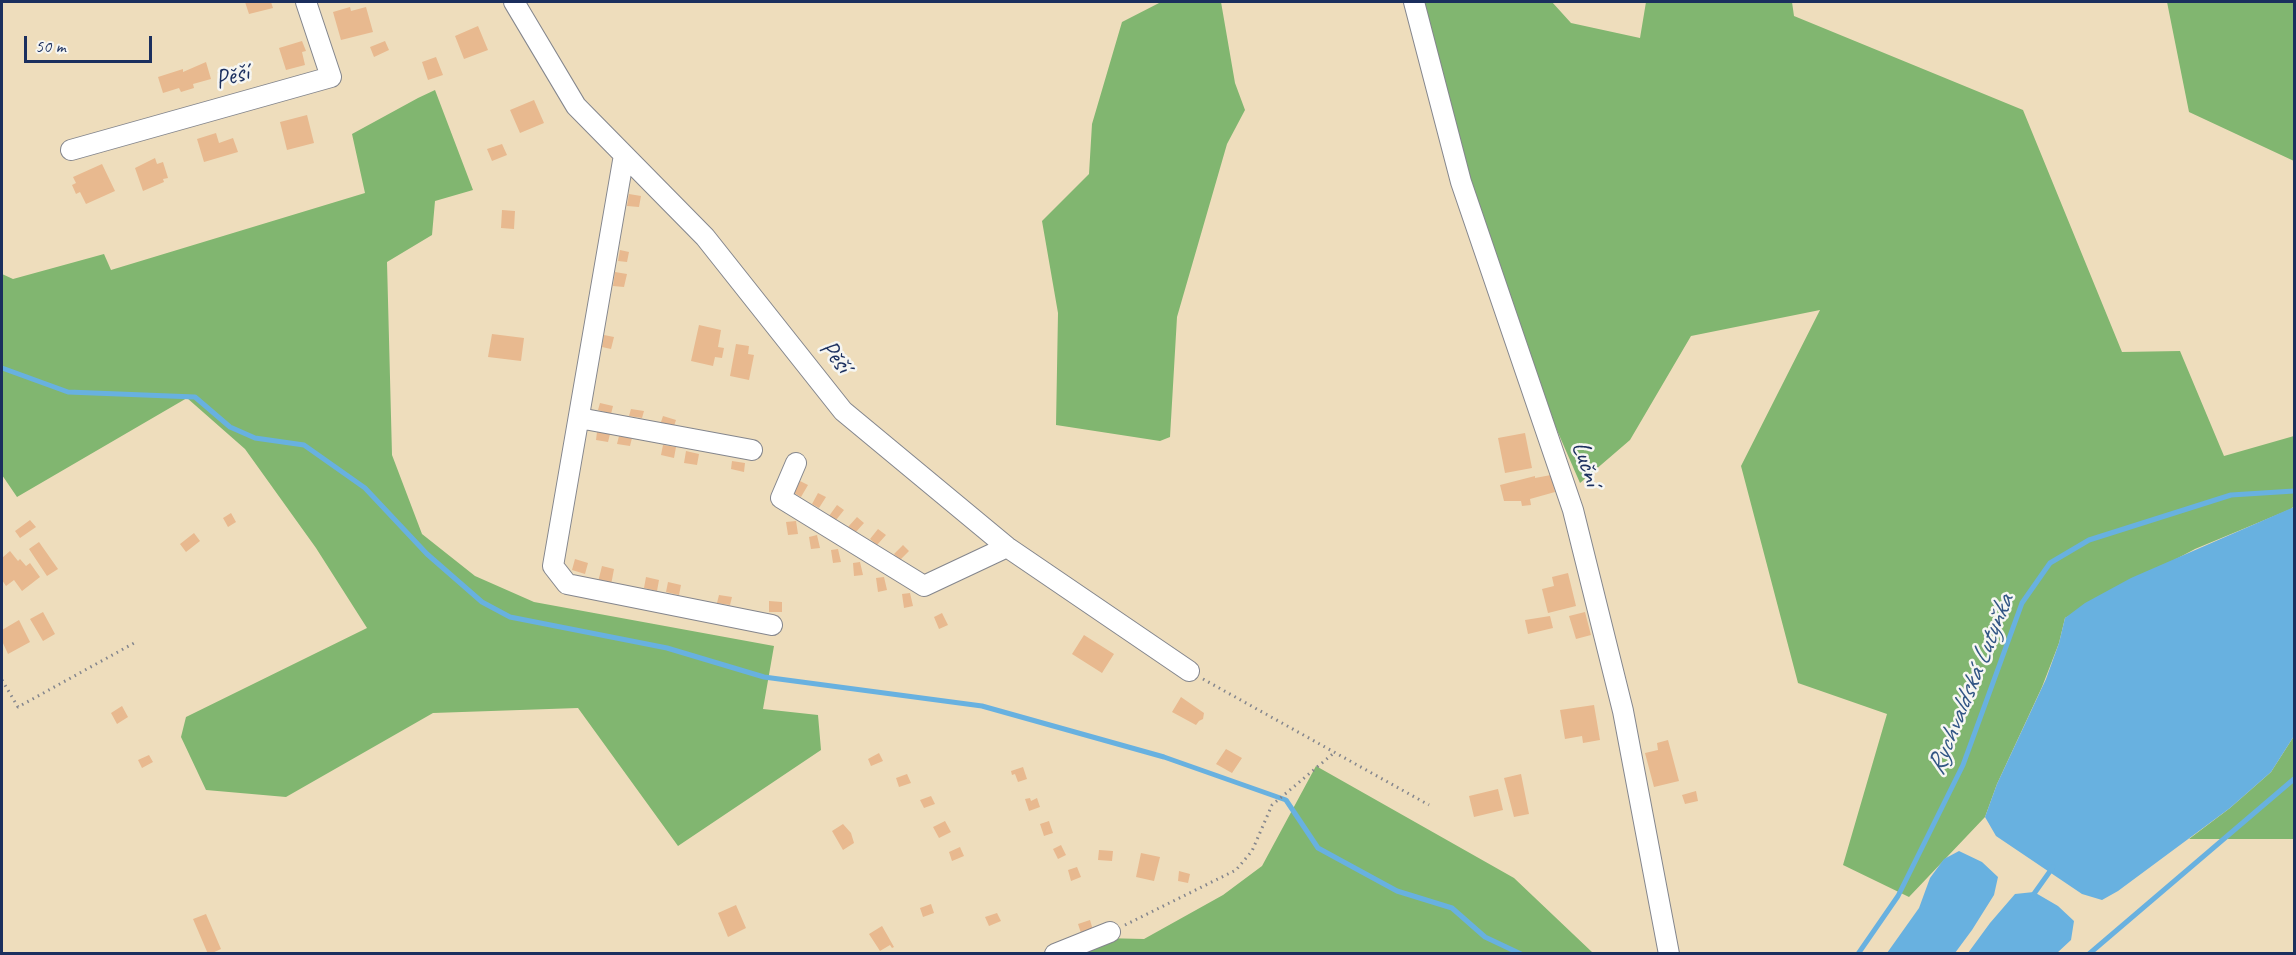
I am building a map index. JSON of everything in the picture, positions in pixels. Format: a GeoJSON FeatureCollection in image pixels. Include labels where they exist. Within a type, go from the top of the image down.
{"type":"FeatureCollection","features":[{"type":"Feature","properties":{"kind":"street","name":"Pěší"},"geometry":{"type":"LineString","coordinates":[[71,150],[331,77],[306,2]]}},
{"type":"Feature","properties":{"kind":"street","name":"Pěší"},"geometry":{"type":"LineString","coordinates":[[514,2],[576,106],[705,237],[843,411],[1007,546],[1189,671]]}},
{"type":"Feature","properties":{"kind":"street","name":"Luční"},"geometry":{"type":"LineString","coordinates":[[1414,2],[1461,182],[1573,510],[1623,711],[1670,954]]}},
{"type":"Feature","properties":{"kind":"street"},"geometry":{"type":"LineString","coordinates":[[624,155],[553,566],[567,584],[772,625]]}},
{"type":"Feature","properties":{"kind":"street"},"geometry":{"type":"LineString","coordinates":[[579,418],[752,450]]}},
{"type":"Feature","properties":{"kind":"street"},"geometry":{"type":"LineString","coordinates":[[796,463],[781,498],[924,586],[1007,546]]}},
{"type":"Feature","properties":{"kind":"street"},"geometry":{"type":"LineString","coordinates":[[1055,954],[1110,932]]}},
{"type":"Feature","properties":{"kind":"path"},"geometry":{"type":"LineString","coordinates":[[2,680],[18,706],[136,642]]}},
{"type":"Feature","properties":{"kind":"path"},"geometry":{"type":"LineString","coordinates":[[1189,671],[1429,805]]}},
{"type":"Feature","properties":{"kind":"path"},"geometry":{"type":"LineString","coordinates":[[1110,932],[1236,870],[1252,851],[1272,806],[1335,752]]}},
{"type":"Feature","properties":{"kind":"green space"},"geometry":{"type":"Polygon","coordinates":[[[1161,2],[1221,2],[1235,83],[1245,110],[1227,144],[1177,317],[1170,437],[1160,441],[1056,425],[1058,313],[1042,221],[1089,174],[1092,124],[1122,22],[1161,2]]]}},
{"type":"Feature","properties":{"kind":"green space"},"geometry":{"type":"Polygon","coordinates":[[[1418,2],[1552,2],[1571,23],[1640,38],[1646,2],[1792,2],[1794,16],[2023,110],[2122,352],[2180,351],[2224,456],[2294,436],[2294,506],[2291,509],[2195,549],[2065,618],[2059,643],[2042,687],[1997,784],[1985,817],[1909,897],[1843,865],[1887,714],[1798,683],[1741,466],[1820,310],[1691,336],[1630,440],[1580,483],[1543,398],[1528,346],[1470,197],[1418,2]]]}},
{"type":"Feature","properties":{"kind":"green space"},"geometry":{"type":"Polygon","coordinates":[[[2167,2],[2294,2],[2294,161],[2189,112],[2167,2]]]}},
{"type":"Feature","properties":{"kind":"green space"},"geometry":{"type":"Polygon","coordinates":[[[435,90],[473,190],[435,201],[432,235],[387,262],[392,455],[422,534],[475,576],[534,602],[774,646],[763,709],[818,715],[821,750],[678,846],[578,708],[433,713],[286,797],[206,790],[181,737],[186,717],[367,628],[316,548],[245,449],[187,398],[17,497],[2,475],[2,274],[13,279],[104,254],[111,270],[365,193],[352,134],[435,90]]]}},
{"type":"Feature","properties":{"kind":"green space"},"geometry":{"type":"Polygon","coordinates":[[[2294,736],[2294,839],[2189,839],[2230,808],[2271,772],[2294,736]]]}},
{"type":"Feature","properties":{"kind":"green space"},"geometry":{"type":"Polygon","coordinates":[[[1316,766],[1514,878],[1593,953],[1062,954],[1103,938],[1144,939],[1223,895],[1262,866],[1316,766]]]}},
{"type":"Feature","properties":{"kind":"water"},"geometry":{"type":"Polygon","coordinates":[[[2294,507],[2294,736],[2271,772],[2230,808],[2118,891],[2102,900],[2082,894],[1996,836],[1985,817],[1997,784],[2046,679],[2065,618],[2085,603],[2131,578],[2294,507]]]}},
{"type":"Feature","properties":{"kind":"water"},"geometry":{"type":"Polygon","coordinates":[[[1959,851],[1982,862],[1998,877],[1994,895],[1972,930],[1955,953],[1887,953],[1919,908],[1930,878],[1944,859],[1959,851]]]}},
{"type":"Feature","properties":{"kind":"water"},"geometry":{"type":"Polygon","coordinates":[[[2034,892],[2058,906],[2074,921],[2071,940],[2057,953],[1968,953],[2015,894],[2034,892]]]}},
{"type":"Feature","properties":{"kind":"building"},"geometry":{"type":"Polygon","coordinates":[[[245,2],[271,2],[273,8],[249,14],[245,2]]]}},
{"type":"Feature","properties":{"kind":"building"},"geometry":{"type":"Polygon","coordinates":[[[350,7],[351,11],[366,7],[373,32],[341,40],[333,12],[350,7]]]}},
{"type":"Feature","properties":{"kind":"building"},"geometry":{"type":"Polygon","coordinates":[[[478,26],[488,50],[464,59],[455,36],[478,26]]]}},
{"type":"Feature","properties":{"kind":"building"},"geometry":{"type":"Polygon","coordinates":[[[302,41],[306,51],[302,52],[305,65],[286,70],[279,48],[302,41]]]}},
{"type":"Feature","properties":{"kind":"building"},"geometry":{"type":"Polygon","coordinates":[[[385,41],[389,50],[374,57],[370,47],[385,41]]]}},
{"type":"Feature","properties":{"kind":"building"},"geometry":{"type":"Polygon","coordinates":[[[436,57],[443,75],[428,80],[422,62],[436,57]]]}},
{"type":"Feature","properties":{"kind":"building"},"geometry":{"type":"Polygon","coordinates":[[[206,62],[211,79],[193,84],[194,88],[181,92],[179,88],[163,93],[158,77],[183,69],[183,72],[206,62]]]}},
{"type":"Feature","properties":{"kind":"building"},"geometry":{"type":"Polygon","coordinates":[[[534,100],[544,123],[520,133],[510,110],[534,100]]]}},
{"type":"Feature","properties":{"kind":"building"},"geometry":{"type":"Polygon","coordinates":[[[307,115],[314,143],[287,150],[280,122],[307,115]]]}},
{"type":"Feature","properties":{"kind":"building"},"geometry":{"type":"Polygon","coordinates":[[[216,133],[219,143],[233,138],[238,152],[204,162],[197,139],[216,133]]]}},
{"type":"Feature","properties":{"kind":"building"},"geometry":{"type":"Polygon","coordinates":[[[502,144],[507,155],[492,161],[487,149],[502,144]]]}},
{"type":"Feature","properties":{"kind":"building"},"geometry":{"type":"Polygon","coordinates":[[[155,158],[157,164],[163,162],[168,178],[143,191],[135,168],[155,158]]]}},
{"type":"Feature","properties":{"kind":"building"},"geometry":{"type":"Polygon","coordinates":[[[102,164],[115,191],[86,204],[80,192],[76,194],[72,185],[76,183],[73,177],[102,164]]]}},
{"type":"Feature","properties":{"kind":"building"},"geometry":{"type":"Polygon","coordinates":[[[629,194],[641,196],[639,207],[627,206],[629,194]]]}},
{"type":"Feature","properties":{"kind":"building"},"geometry":{"type":"Polygon","coordinates":[[[502,210],[515,211],[514,229],[501,228],[502,210]]]}},
{"type":"Feature","properties":{"kind":"building"},"geometry":{"type":"Polygon","coordinates":[[[620,250],[629,252],[627,262],[618,261],[620,250]]]}},
{"type":"Feature","properties":{"kind":"building"},"geometry":{"type":"Polygon","coordinates":[[[615,272],[627,274],[624,287],[613,286],[615,272]]]}},
{"type":"Feature","properties":{"kind":"building"},"geometry":{"type":"Polygon","coordinates":[[[699,325],[721,330],[718,347],[724,348],[722,358],[715,357],[713,366],[691,361],[699,325]]]}},
{"type":"Feature","properties":{"kind":"building"},"geometry":{"type":"Polygon","coordinates":[[[492,334],[524,338],[521,361],[488,357],[492,334]]]}},
{"type":"Feature","properties":{"kind":"building"},"geometry":{"type":"Polygon","coordinates":[[[604,335],[614,337],[611,349],[602,347],[604,335]]]}},
{"type":"Feature","properties":{"kind":"building"},"geometry":{"type":"Polygon","coordinates":[[[736,344],[749,346],[748,354],[754,355],[749,380],[730,376],[736,344]]]}},
{"type":"Feature","properties":{"kind":"building"},"geometry":{"type":"Polygon","coordinates":[[[600,403],[613,406],[611,414],[598,410],[600,403]]]}},
{"type":"Feature","properties":{"kind":"building"},"geometry":{"type":"Polygon","coordinates":[[[631,409],[644,411],[642,418],[629,416],[631,409]]]}},
{"type":"Feature","properties":{"kind":"building"},"geometry":{"type":"Polygon","coordinates":[[[663,416],[676,420],[673,429],[660,425],[663,416]]]}},
{"type":"Feature","properties":{"kind":"building"},"geometry":{"type":"Polygon","coordinates":[[[597,432],[610,434],[608,442],[596,440],[597,432]]]}},
{"type":"Feature","properties":{"kind":"building"},"geometry":{"type":"Polygon","coordinates":[[[1525,433],[1532,468],[1505,473],[1498,438],[1525,433]]]}},
{"type":"Feature","properties":{"kind":"building"},"geometry":{"type":"Polygon","coordinates":[[[619,436],[632,438],[630,446],[617,444],[619,436]]]}},
{"type":"Feature","properties":{"kind":"building"},"geometry":{"type":"Polygon","coordinates":[[[663,445],[676,447],[674,458],[661,455],[663,445]]]}},
{"type":"Feature","properties":{"kind":"building"},"geometry":{"type":"Polygon","coordinates":[[[686,451],[699,454],[697,465],[684,463],[686,451]]]}},
{"type":"Feature","properties":{"kind":"building"},"geometry":{"type":"Polygon","coordinates":[[[732,461],[745,463],[744,472],[731,469],[732,461]]]}},
{"type":"Feature","properties":{"kind":"building"},"geometry":{"type":"Polygon","coordinates":[[[1551,475],[1555,492],[1530,499],[1531,505],[1522,506],[1521,501],[1504,501],[1500,485],[1535,476],[1535,478],[1551,475]]]}},
{"type":"Feature","properties":{"kind":"building"},"geometry":{"type":"Polygon","coordinates":[[[800,481],[808,485],[801,497],[794,493],[800,481]]]}},
{"type":"Feature","properties":{"kind":"building"},"geometry":{"type":"Polygon","coordinates":[[[818,493],[826,497],[819,508],[812,504],[818,493]]]}},
{"type":"Feature","properties":{"kind":"building"},"geometry":{"type":"Polygon","coordinates":[[[837,505],[844,510],[836,520],[829,516],[837,505]]]}},
{"type":"Feature","properties":{"kind":"building"},"geometry":{"type":"Polygon","coordinates":[[[231,513],[236,522],[228,527],[223,518],[231,513]]]}},
{"type":"Feature","properties":{"kind":"building"},"geometry":{"type":"Polygon","coordinates":[[[857,517],[864,523],[855,533],[848,527],[857,517]]]}},
{"type":"Feature","properties":{"kind":"building"},"geometry":{"type":"Polygon","coordinates":[[[30,520],[36,527],[20,538],[15,531],[30,520]]]}},
{"type":"Feature","properties":{"kind":"building"},"geometry":{"type":"Polygon","coordinates":[[[796,521],[798,534],[788,535],[786,522],[796,521]]]}},
{"type":"Feature","properties":{"kind":"building"},"geometry":{"type":"Polygon","coordinates":[[[878,529],[886,535],[877,545],[870,539],[878,529]]]}},
{"type":"Feature","properties":{"kind":"building"},"geometry":{"type":"Polygon","coordinates":[[[194,533],[200,541],[186,552],[180,544],[194,533]]]}},
{"type":"Feature","properties":{"kind":"building"},"geometry":{"type":"Polygon","coordinates":[[[817,535],[820,548],[811,549],[809,537],[817,535]]]}},
{"type":"Feature","properties":{"kind":"building"},"geometry":{"type":"Polygon","coordinates":[[[39,542],[58,569],[47,576],[29,549],[39,542]]]}},
{"type":"Feature","properties":{"kind":"building"},"geometry":{"type":"Polygon","coordinates":[[[903,545],[909,551],[900,560],[894,554],[903,545]]]}},
{"type":"Feature","properties":{"kind":"building"},"geometry":{"type":"Polygon","coordinates":[[[838,549],[841,562],[833,563],[831,550],[838,549]]]}},
{"type":"Feature","properties":{"kind":"building"},"geometry":{"type":"Polygon","coordinates":[[[10,551],[18,561],[20,559],[26,566],[30,563],[40,577],[22,591],[14,580],[6,586],[2,580],[2,558],[10,551]]]}},
{"type":"Feature","properties":{"kind":"building"},"geometry":{"type":"Polygon","coordinates":[[[575,559],[588,563],[585,574],[572,570],[575,559]]]}},
{"type":"Feature","properties":{"kind":"building"},"geometry":{"type":"Polygon","coordinates":[[[860,562],[863,575],[854,576],[853,563],[860,562]]]}},
{"type":"Feature","properties":{"kind":"building"},"geometry":{"type":"Polygon","coordinates":[[[602,566],[614,569],[611,585],[598,582],[602,566]]]}},
{"type":"Feature","properties":{"kind":"building"},"geometry":{"type":"Polygon","coordinates":[[[1568,573],[1576,606],[1548,613],[1542,589],[1554,586],[1552,577],[1568,573]]]}},
{"type":"Feature","properties":{"kind":"building"},"geometry":{"type":"Polygon","coordinates":[[[646,577],[659,580],[657,591],[644,588],[646,577]]]}},
{"type":"Feature","properties":{"kind":"building"},"geometry":{"type":"Polygon","coordinates":[[[884,577],[887,590],[878,592],[876,578],[884,577]]]}},
{"type":"Feature","properties":{"kind":"building"},"geometry":{"type":"Polygon","coordinates":[[[668,582],[681,585],[679,595],[666,592],[668,582]]]}},
{"type":"Feature","properties":{"kind":"building"},"geometry":{"type":"Polygon","coordinates":[[[910,593],[913,606],[904,608],[902,594],[910,593]]]}},
{"type":"Feature","properties":{"kind":"building"},"geometry":{"type":"Polygon","coordinates":[[[719,595],[732,597],[730,605],[717,603],[719,595]]]}},
{"type":"Feature","properties":{"kind":"building"},"geometry":{"type":"Polygon","coordinates":[[[769,601],[782,602],[782,612],[769,612],[769,601]]]}},
{"type":"Feature","properties":{"kind":"building"},"geometry":{"type":"Polygon","coordinates":[[[43,612],[55,634],[43,641],[30,619],[43,612]]]}},
{"type":"Feature","properties":{"kind":"building"},"geometry":{"type":"Polygon","coordinates":[[[1585,612],[1591,635],[1576,639],[1569,616],[1585,612]]]}},
{"type":"Feature","properties":{"kind":"building"},"geometry":{"type":"Polygon","coordinates":[[[942,613],[948,625],[939,629],[934,617],[942,613]]]}},
{"type":"Feature","properties":{"kind":"building"},"geometry":{"type":"Polygon","coordinates":[[[1550,616],[1553,628],[1528,634],[1525,620],[1550,616]]]}},
{"type":"Feature","properties":{"kind":"building"},"geometry":{"type":"Polygon","coordinates":[[[19,620],[30,642],[8,654],[2,641],[2,630],[19,620]]]}},
{"type":"Feature","properties":{"kind":"building"},"geometry":{"type":"Polygon","coordinates":[[[1084,635],[1114,654],[1102,673],[1072,654],[1084,635]]]}},
{"type":"Feature","properties":{"kind":"building"},"geometry":{"type":"Polygon","coordinates":[[[1181,697],[1204,713],[1203,719],[1196,725],[1172,712],[1181,697]]]}},
{"type":"Feature","properties":{"kind":"building"},"geometry":{"type":"Polygon","coordinates":[[[1594,705],[1600,740],[1583,743],[1582,736],[1565,739],[1560,710],[1594,705]]]}},
{"type":"Feature","properties":{"kind":"building"},"geometry":{"type":"Polygon","coordinates":[[[122,706],[128,717],[117,724],[111,713],[122,706]]]}},
{"type":"Feature","properties":{"kind":"building"},"geometry":{"type":"Polygon","coordinates":[[[1668,740],[1679,781],[1654,787],[1645,753],[1658,750],[1657,743],[1668,740]]]}},
{"type":"Feature","properties":{"kind":"building"},"geometry":{"type":"Polygon","coordinates":[[[1226,749],[1242,758],[1232,773],[1216,764],[1226,749]]]}},
{"type":"Feature","properties":{"kind":"building"},"geometry":{"type":"Polygon","coordinates":[[[879,753],[883,761],[871,766],[868,759],[879,753]]]}},
{"type":"Feature","properties":{"kind":"building"},"geometry":{"type":"Polygon","coordinates":[[[149,755],[153,762],[142,768],[138,760],[149,755]]]}},
{"type":"Feature","properties":{"kind":"building"},"geometry":{"type":"Polygon","coordinates":[[[1023,767],[1027,779],[1018,782],[1011,771],[1023,767]]]}},
{"type":"Feature","properties":{"kind":"building"},"geometry":{"type":"Polygon","coordinates":[[[907,774],[911,783],[899,787],[896,778],[907,774]]]}},
{"type":"Feature","properties":{"kind":"building"},"geometry":{"type":"Polygon","coordinates":[[[1521,774],[1529,814],[1514,817],[1504,778],[1521,774]]]}},
{"type":"Feature","properties":{"kind":"building"},"geometry":{"type":"Polygon","coordinates":[[[1498,789],[1503,810],[1474,817],[1469,796],[1498,789]]]}},
{"type":"Feature","properties":{"kind":"building"},"geometry":{"type":"Polygon","coordinates":[[[1696,791],[1698,801],[1685,804],[1682,795],[1696,791]]]}},
{"type":"Feature","properties":{"kind":"building"},"geometry":{"type":"Polygon","coordinates":[[[931,796],[935,804],[924,808],[920,800],[931,796]]]}},
{"type":"Feature","properties":{"kind":"building"},"geometry":{"type":"Polygon","coordinates":[[[1030,798],[1031,801],[1037,798],[1040,807],[1029,811],[1025,799],[1030,798]]]}},
{"type":"Feature","properties":{"kind":"building"},"geometry":{"type":"Polygon","coordinates":[[[945,821],[951,832],[939,838],[933,827],[945,821]]]}},
{"type":"Feature","properties":{"kind":"building"},"geometry":{"type":"Polygon","coordinates":[[[1049,821],[1053,833],[1044,836],[1040,824],[1049,821]]]}},
{"type":"Feature","properties":{"kind":"building"},"geometry":{"type":"Polygon","coordinates":[[[843,824],[851,833],[854,843],[843,850],[832,831],[843,824]]]}},
{"type":"Feature","properties":{"kind":"building"},"geometry":{"type":"Polygon","coordinates":[[[1061,845],[1066,855],[1058,859],[1053,849],[1061,845]]]}},
{"type":"Feature","properties":{"kind":"building"},"geometry":{"type":"Polygon","coordinates":[[[960,847],[964,856],[952,861],[949,852],[960,847]]]}},
{"type":"Feature","properties":{"kind":"building"},"geometry":{"type":"Polygon","coordinates":[[[1099,850],[1113,851],[1112,861],[1098,860],[1099,850]]]}},
{"type":"Feature","properties":{"kind":"building"},"geometry":{"type":"Polygon","coordinates":[[[1141,853],[1160,857],[1154,881],[1136,877],[1141,853]]]}},
{"type":"Feature","properties":{"kind":"building"},"geometry":{"type":"Polygon","coordinates":[[[1077,867],[1081,877],[1071,881],[1068,870],[1077,867]]]}},
{"type":"Feature","properties":{"kind":"building"},"geometry":{"type":"Polygon","coordinates":[[[1179,871],[1190,874],[1188,883],[1178,881],[1179,871]]]}},
{"type":"Feature","properties":{"kind":"building"},"geometry":{"type":"Polygon","coordinates":[[[931,904],[934,913],[923,917],[920,908],[931,904]]]}},
{"type":"Feature","properties":{"kind":"building"},"geometry":{"type":"Polygon","coordinates":[[[736,905],[746,928],[728,937],[718,913],[736,905]]]}},
{"type":"Feature","properties":{"kind":"building"},"geometry":{"type":"Polygon","coordinates":[[[997,913],[1001,921],[989,926],[985,917],[997,913]]]}},
{"type":"Feature","properties":{"kind":"building"},"geometry":{"type":"Polygon","coordinates":[[[206,914],[221,949],[210,954],[193,919],[206,914]]]}},
{"type":"Feature","properties":{"kind":"building"},"geometry":{"type":"Polygon","coordinates":[[[1090,920],[1093,930],[1081,933],[1078,924],[1090,920]]]}},
{"type":"Feature","properties":{"kind":"building"},"geometry":{"type":"Polygon","coordinates":[[[882,926],[894,947],[890,945],[880,951],[869,934],[882,926]]]}},
{"type":"Feature","properties":{"kind":"waterway"},"geometry":{"type":"LineString","coordinates":[[2,368],[68,392],[195,397],[230,427],[255,438],[304,445],[365,488],[427,554],[482,602],[510,617],[667,648],[764,677],[982,706],[1164,757],[1286,800],[1318,848],[1397,891],[1452,908],[1485,937],[1521,954]]}},
{"type":"Feature","properties":{"kind":"waterway","name":"Rychvaldská Lutyňka"},"geometry":{"type":"LineString","coordinates":[[1858,954],[1898,896],[1963,765],[2022,603],[2050,563],[2089,540],[2231,495],[2294,491]]}},
{"type":"Feature","properties":{"kind":"waterway"},"geometry":{"type":"LineString","coordinates":[[2089,954],[2294,779]]}},
{"type":"Feature","properties":{"kind":"waterway"},"geometry":{"type":"LineString","coordinates":[[2031,898],[2053,867]]}}]}
